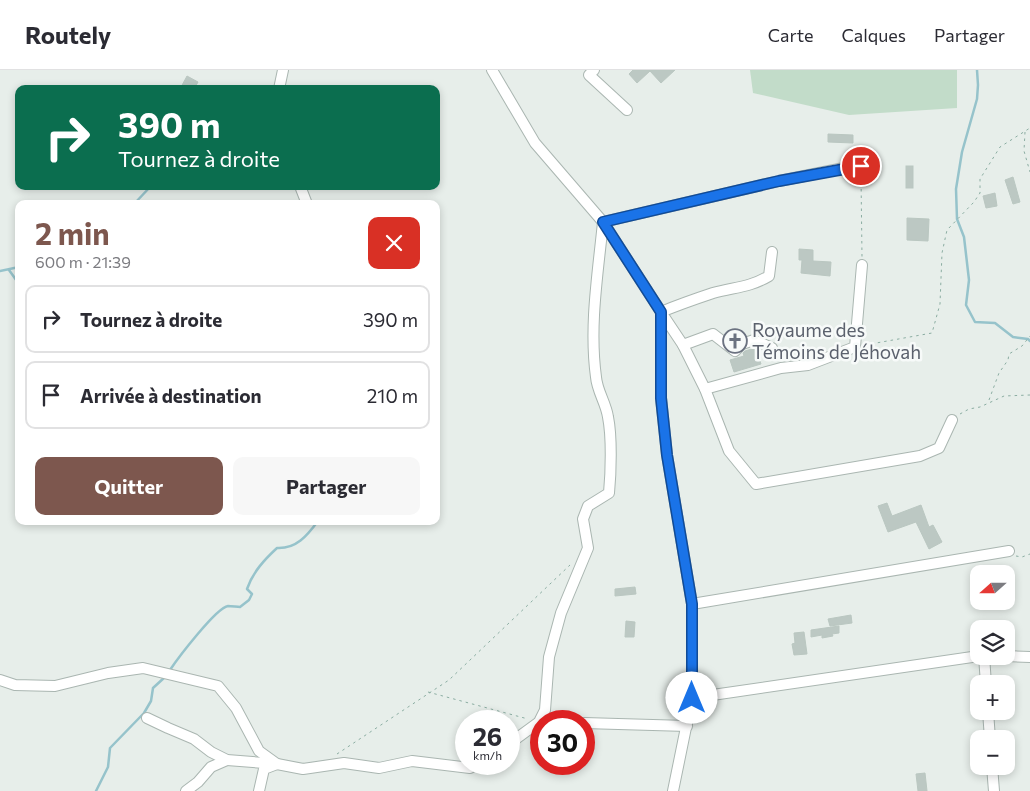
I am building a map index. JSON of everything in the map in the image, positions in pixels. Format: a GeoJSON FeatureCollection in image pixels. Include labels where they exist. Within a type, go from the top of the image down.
{"type":"FeatureCollection","features":[{"type":"Feature","properties":{"kind":"street"},"geometry":{"type":"LineString","coordinates":[[280,85],[283,70]]}},
{"type":"Feature","properties":{"kind":"street"},"geometry":{"type":"LineString","coordinates":[[492,70],[535,143],[603,222],[683,346],[705,390],[729,451],[756,484],[920,456],[939,448],[952,420]]}},
{"type":"Feature","properties":{"kind":"street"},"geometry":{"type":"LineString","coordinates":[[594,70],[589,75],[627,110]]}},
{"type":"Feature","properties":{"kind":"street"},"geometry":{"type":"LineString","coordinates":[[603,222],[779,181],[874,162]]}},
{"type":"Feature","properties":{"kind":"street"},"geometry":{"type":"LineString","coordinates":[[545,710],[549,657],[561,613],[588,548],[583,519],[588,506],[609,493],[608,416],[596,379],[594,348],[595,303],[603,222]]}},
{"type":"Feature","properties":{"kind":"street"},"geometry":{"type":"LineString","coordinates":[[661,312],[716,292],[748,286],[769,276],[772,252]]}},
{"type":"Feature","properties":{"kind":"street"},"geometry":{"type":"LineString","coordinates":[[705,390],[781,368],[808,365],[855,347],[862,265]]}},
{"type":"Feature","properties":{"kind":"street"},"geometry":{"type":"LineString","coordinates":[[661,312],[661,398],[666,445],[692,604],[692,698],[673,791]]}},
{"type":"Feature","properties":{"kind":"street"},"geometry":{"type":"LineString","coordinates":[[683,346],[713,334],[735,351],[742,344],[754,340],[772,348]]}},
{"type":"Feature","properties":{"kind":"street"},"geometry":{"type":"LineString","coordinates":[[692,604],[1009,551]]}},
{"type":"Feature","properties":{"kind":"street"},"geometry":{"type":"LineString","coordinates":[[1015,656],[1030,657]]}},
{"type":"Feature","properties":{"kind":"street"},"geometry":{"type":"LineString","coordinates":[[692,698],[970,657]]}},
{"type":"Feature","properties":{"kind":"street"},"geometry":{"type":"LineString","coordinates":[[0,680],[15,685],[55,686],[108,673],[143,668],[218,686],[236,708],[259,751],[277,764]]}},
{"type":"Feature","properties":{"kind":"street"},"geometry":{"type":"LineString","coordinates":[[147,718],[194,739],[211,752],[227,760],[277,764],[303,769],[344,763],[379,768],[412,761],[455,766]]}},
{"type":"Feature","properties":{"kind":"street"},"geometry":{"type":"LineString","coordinates":[[595,723],[687,726]]}},
{"type":"Feature","properties":{"kind":"street"},"geometry":{"type":"LineString","coordinates":[[186,791],[198,782],[211,767],[227,760]]}},
{"type":"Feature","properties":{"kind":"street"},"geometry":{"type":"LineString","coordinates":[[259,791],[264,769],[277,764]]}},
{"type":"Feature","properties":{"kind":"street"},"geometry":{"type":"LineString","coordinates":[[993,775],[994,791]]}},
{"type":"Feature","properties":{"kind":"path"},"geometry":{"type":"LineString","coordinates":[[855,347],[932,333],[940,304],[942,253],[948,230],[980,193],[980,179],[1000,147],[1030,128]]}},
{"type":"Feature","properties":{"kind":"path"},"geometry":{"type":"LineString","coordinates":[[1026,131],[1024,151],[1030,172]]}},
{"type":"Feature","properties":{"kind":"path"},"geometry":{"type":"LineString","coordinates":[[861,166],[862,265]]}},
{"type":"Feature","properties":{"kind":"path"},"geometry":{"type":"LineString","coordinates":[[989,402],[989,397],[999,373],[1008,360],[1009,354],[1022,346],[1030,336]]}},
{"type":"Feature","properties":{"kind":"path"},"geometry":{"type":"LineString","coordinates":[[952,420],[969,409],[980,407],[1004,396],[1030,394]]}},
{"type":"Feature","properties":{"kind":"path"},"geometry":{"type":"LineString","coordinates":[[1009,551],[1018,556],[1030,554]]}},
{"type":"Feature","properties":{"kind":"path"},"geometry":{"type":"LineString","coordinates":[[334,756],[448,680],[574,561]]}},
{"type":"Feature","properties":{"kind":"path"},"geometry":{"type":"LineString","coordinates":[[428,692],[530,719]]}},
{"type":"Feature","properties":{"kind":"green space"},"geometry":{"type":"Polygon","coordinates":[[[750,70],[957,70],[957,108],[849,115],[753,93],[750,70]]]}},
{"type":"Feature","properties":{"kind":"building"},"geometry":{"type":"Polygon","coordinates":[[[633,70],[675,70],[661,83],[650,71],[637,83],[629,74],[633,70]]]}},
{"type":"Feature","properties":{"kind":"building"},"geometry":{"type":"Polygon","coordinates":[[[187,76],[198,82],[196,85],[182,85],[187,76]]]}},
{"type":"Feature","properties":{"kind":"building"},"geometry":{"type":"Polygon","coordinates":[[[828,134],[853,135],[853,143],[828,142],[828,134]]]}},
{"type":"Feature","properties":{"kind":"building"},"geometry":{"type":"Polygon","coordinates":[[[906,166],[913,166],[913,188],[906,188],[906,166]]]}},
{"type":"Feature","properties":{"kind":"building"},"geometry":{"type":"Polygon","coordinates":[[[1013,177],[1020,202],[1013,204],[1005,180],[1013,177]]]}},
{"type":"Feature","properties":{"kind":"building"},"geometry":{"type":"Polygon","coordinates":[[[995,193],[997,206],[986,208],[983,196],[995,193]]]}},
{"type":"Feature","properties":{"kind":"building"},"geometry":{"type":"Polygon","coordinates":[[[907,218],[929,219],[928,241],[907,240],[907,218]]]}},
{"type":"Feature","properties":{"kind":"building"},"geometry":{"type":"Polygon","coordinates":[[[799,249],[813,250],[813,261],[831,262],[830,276],[801,273],[802,260],[799,260],[799,249]]]}},
{"type":"Feature","properties":{"kind":"building"},"geometry":{"type":"Polygon","coordinates":[[[755,348],[761,364],[734,372],[730,360],[744,356],[743,353],[745,351],[755,348]]]}},
{"type":"Feature","properties":{"kind":"building"},"geometry":{"type":"Polygon","coordinates":[[[887,503],[892,516],[921,505],[929,527],[933,525],[942,542],[929,549],[916,522],[888,532],[878,506],[887,503]]]}},
{"type":"Feature","properties":{"kind":"building"},"geometry":{"type":"Polygon","coordinates":[[[635,587],[636,594],[615,596],[615,589],[635,587]]]}},
{"type":"Feature","properties":{"kind":"building"},"geometry":{"type":"Polygon","coordinates":[[[851,615],[852,623],[830,626],[828,619],[851,615]]]}},
{"type":"Feature","properties":{"kind":"building"},"geometry":{"type":"Polygon","coordinates":[[[626,621],[635,622],[634,637],[625,637],[626,621]]]}},
{"type":"Feature","properties":{"kind":"building"},"geometry":{"type":"Polygon","coordinates":[[[839,626],[839,633],[832,634],[833,636],[811,637],[811,630],[839,626]]]}},
{"type":"Feature","properties":{"kind":"building"},"geometry":{"type":"Polygon","coordinates":[[[804,632],[807,654],[794,655],[792,644],[795,643],[794,633],[804,632]]]}},
{"type":"Feature","properties":{"kind":"building"},"geometry":{"type":"Polygon","coordinates":[[[925,773],[927,791],[918,791],[916,774],[925,773]]]}},
{"type":"Feature","properties":{"kind":"waterway"},"geometry":{"type":"LineString","coordinates":[[977,70],[977,99],[962,152],[956,189],[957,219],[964,237],[969,280],[966,305],[975,322],[995,323],[1013,337],[1030,341]]}},
{"type":"Feature","properties":{"kind":"waterway"},"geometry":{"type":"LineString","coordinates":[[138,200],[147,190]]}},
{"type":"Feature","properties":{"kind":"waterway"},"geometry":{"type":"LineString","coordinates":[[0,271],[15,268]]}},
{"type":"Feature","properties":{"kind":"waterway"},"geometry":{"type":"LineString","coordinates":[[9,270],[15,278]]}},
{"type":"Feature","properties":{"kind":"waterway"},"geometry":{"type":"LineString","coordinates":[[170,670],[215,615],[228,606],[240,607],[249,600],[252,594],[247,589],[249,583],[259,567],[277,548],[284,548],[301,541],[315,525]]}},
{"type":"Feature","properties":{"kind":"waterway"},"geometry":{"type":"LineString","coordinates":[[96,791],[108,767],[110,748],[144,713],[151,701],[153,688],[165,677]]}},
{"type":"Feature","properties":{"kind":"place","name":"Royaume des Témoins de Jéhovah"},"geometry":{"type":"Point","coordinates":[735,341]}},
{"type":"Feature","properties":{"kind":"route"},"geometry":{"type":"LineString","coordinates":[[692,698],[692,604],[667,455],[661,398],[661,312],[603,222],[779,181],[861,166]]}}]}
